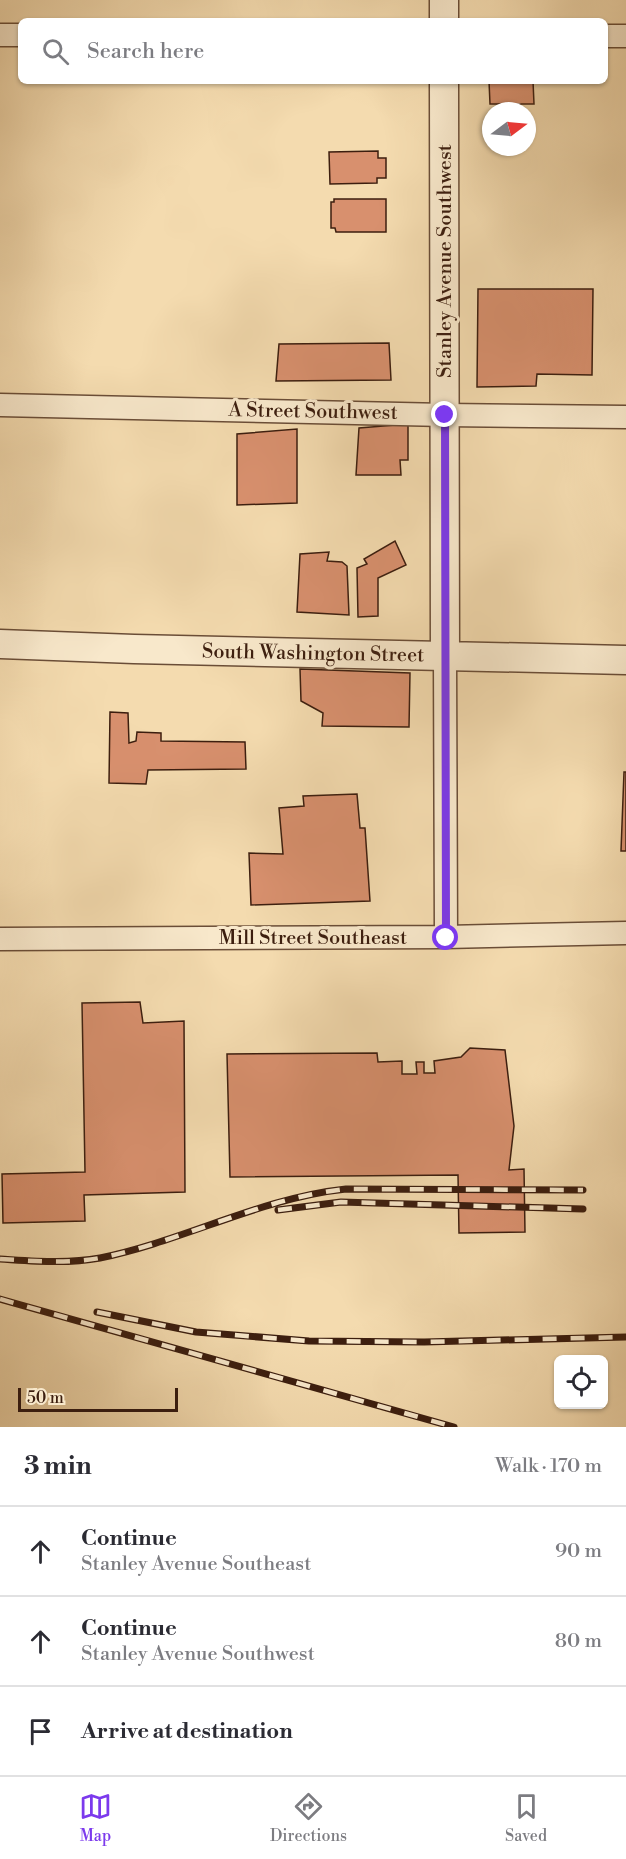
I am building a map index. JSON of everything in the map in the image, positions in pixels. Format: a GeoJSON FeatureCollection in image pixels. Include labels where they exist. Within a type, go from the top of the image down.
{"type":"FeatureCollection","features":[{"type":"Feature","properties":{"kind":"street"},"geometry":{"type":"LineString","coordinates":[[444,0],[444,18]]}},
{"type":"Feature","properties":{"kind":"street"},"geometry":{"type":"LineString","coordinates":[[0,35],[18,35]]}},
{"type":"Feature","properties":{"kind":"street"},"geometry":{"type":"LineString","coordinates":[[608,36],[626,36]]}},
{"type":"Feature","properties":{"kind":"street","name":"Stanley Avenue Southwest"},"geometry":{"type":"LineString","coordinates":[[444,84],[445,657]]}},
{"type":"Feature","properties":{"kind":"street","name":"A Street Southwest"},"geometry":{"type":"LineString","coordinates":[[0,405],[626,417]]}},
{"type":"Feature","properties":{"kind":"street","name":"South Washington Street"},"geometry":{"type":"LineString","coordinates":[[0,644],[626,660]]}},
{"type":"Feature","properties":{"kind":"street"},"geometry":{"type":"LineString","coordinates":[[445,657],[446,938]]}},
{"type":"Feature","properties":{"kind":"street","name":"Mill Street Southeast"},"geometry":{"type":"LineString","coordinates":[[0,939],[446,938],[626,933]]}},
{"type":"Feature","properties":{"kind":"building"},"geometry":{"type":"Polygon","coordinates":[[[489,84],[533,84],[534,102],[490,102],[489,84]]]}},
{"type":"Feature","properties":{"kind":"building"},"geometry":{"type":"Polygon","coordinates":[[[378,151],[378,158],[386,158],[386,178],[377,178],[377,183],[330,184],[329,152],[378,151]]]}},
{"type":"Feature","properties":{"kind":"building"},"geometry":{"type":"Polygon","coordinates":[[[334,199],[386,199],[386,232],[336,232],[335,228],[331,228],[331,202],[334,202],[334,199]]]}},
{"type":"Feature","properties":{"kind":"building"},"geometry":{"type":"Polygon","coordinates":[[[478,289],[593,289],[592,375],[537,374],[536,386],[477,387],[478,289]]]}},
{"type":"Feature","properties":{"kind":"building"},"geometry":{"type":"Polygon","coordinates":[[[389,343],[391,380],[276,381],[279,344],[389,343]]]}},
{"type":"Feature","properties":{"kind":"building"},"geometry":{"type":"Polygon","coordinates":[[[408,424],[408,460],[400,460],[401,475],[356,475],[359,428],[408,424]]]}},
{"type":"Feature","properties":{"kind":"building"},"geometry":{"type":"Polygon","coordinates":[[[297,429],[297,503],[237,505],[237,434],[297,429]]]}},
{"type":"Feature","properties":{"kind":"building"},"geometry":{"type":"Polygon","coordinates":[[[395,541],[406,565],[378,578],[378,616],[358,617],[357,568],[367,564],[364,559],[395,541]]]}},
{"type":"Feature","properties":{"kind":"building"},"geometry":{"type":"Polygon","coordinates":[[[329,552],[327,561],[342,562],[347,566],[349,615],[297,612],[300,554],[329,552]]]}},
{"type":"Feature","properties":{"kind":"building"},"geometry":{"type":"Polygon","coordinates":[[[300,669],[410,673],[409,727],[322,726],[323,713],[301,701],[300,669]]]}},
{"type":"Feature","properties":{"kind":"building"},"geometry":{"type":"Polygon","coordinates":[[[110,712],[128,713],[129,743],[136,741],[137,732],[161,733],[161,741],[245,742],[246,769],[148,770],[146,784],[109,783],[110,712]]]}},
{"type":"Feature","properties":{"kind":"building"},"geometry":{"type":"Polygon","coordinates":[[[624,772],[626,772],[626,851],[621,851],[624,772]]]}},
{"type":"Feature","properties":{"kind":"building"},"geometry":{"type":"Polygon","coordinates":[[[357,794],[360,828],[365,828],[370,901],[251,905],[249,853],[283,854],[279,808],[304,806],[303,796],[357,794]]]}},
{"type":"Feature","properties":{"kind":"building"},"geometry":{"type":"Polygon","coordinates":[[[140,1002],[143,1023],[184,1021],[185,1192],[84,1195],[85,1221],[3,1223],[2,1174],[85,1172],[82,1003],[140,1002]]]}},
{"type":"Feature","properties":{"kind":"building"},"geometry":{"type":"Polygon","coordinates":[[[470,1048],[505,1050],[514,1126],[509,1170],[524,1169],[525,1232],[459,1233],[458,1175],[230,1177],[227,1054],[377,1053],[378,1062],[402,1061],[402,1074],[417,1074],[416,1062],[424,1062],[424,1073],[435,1073],[434,1061],[461,1057],[470,1048]]]}},
{"type":"Feature","properties":{"kind":"railway"},"geometry":{"type":"LineString","coordinates":[[0,1259],[63,1261],[100,1258],[131,1251],[283,1201],[346,1189],[583,1190]]}},
{"type":"Feature","properties":{"kind":"railway"},"geometry":{"type":"LineString","coordinates":[[278,1210],[341,1202],[583,1209]]}},
{"type":"Feature","properties":{"kind":"railway"},"geometry":{"type":"LineString","coordinates":[[0,1299],[454,1427]]}},
{"type":"Feature","properties":{"kind":"railway"},"geometry":{"type":"LineString","coordinates":[[97,1312],[196,1332],[309,1341],[424,1342],[626,1337]]}},
{"type":"Feature","properties":{"kind":"route"},"geometry":{"type":"LineString","coordinates":[[445,415],[446,938]]}}]}
